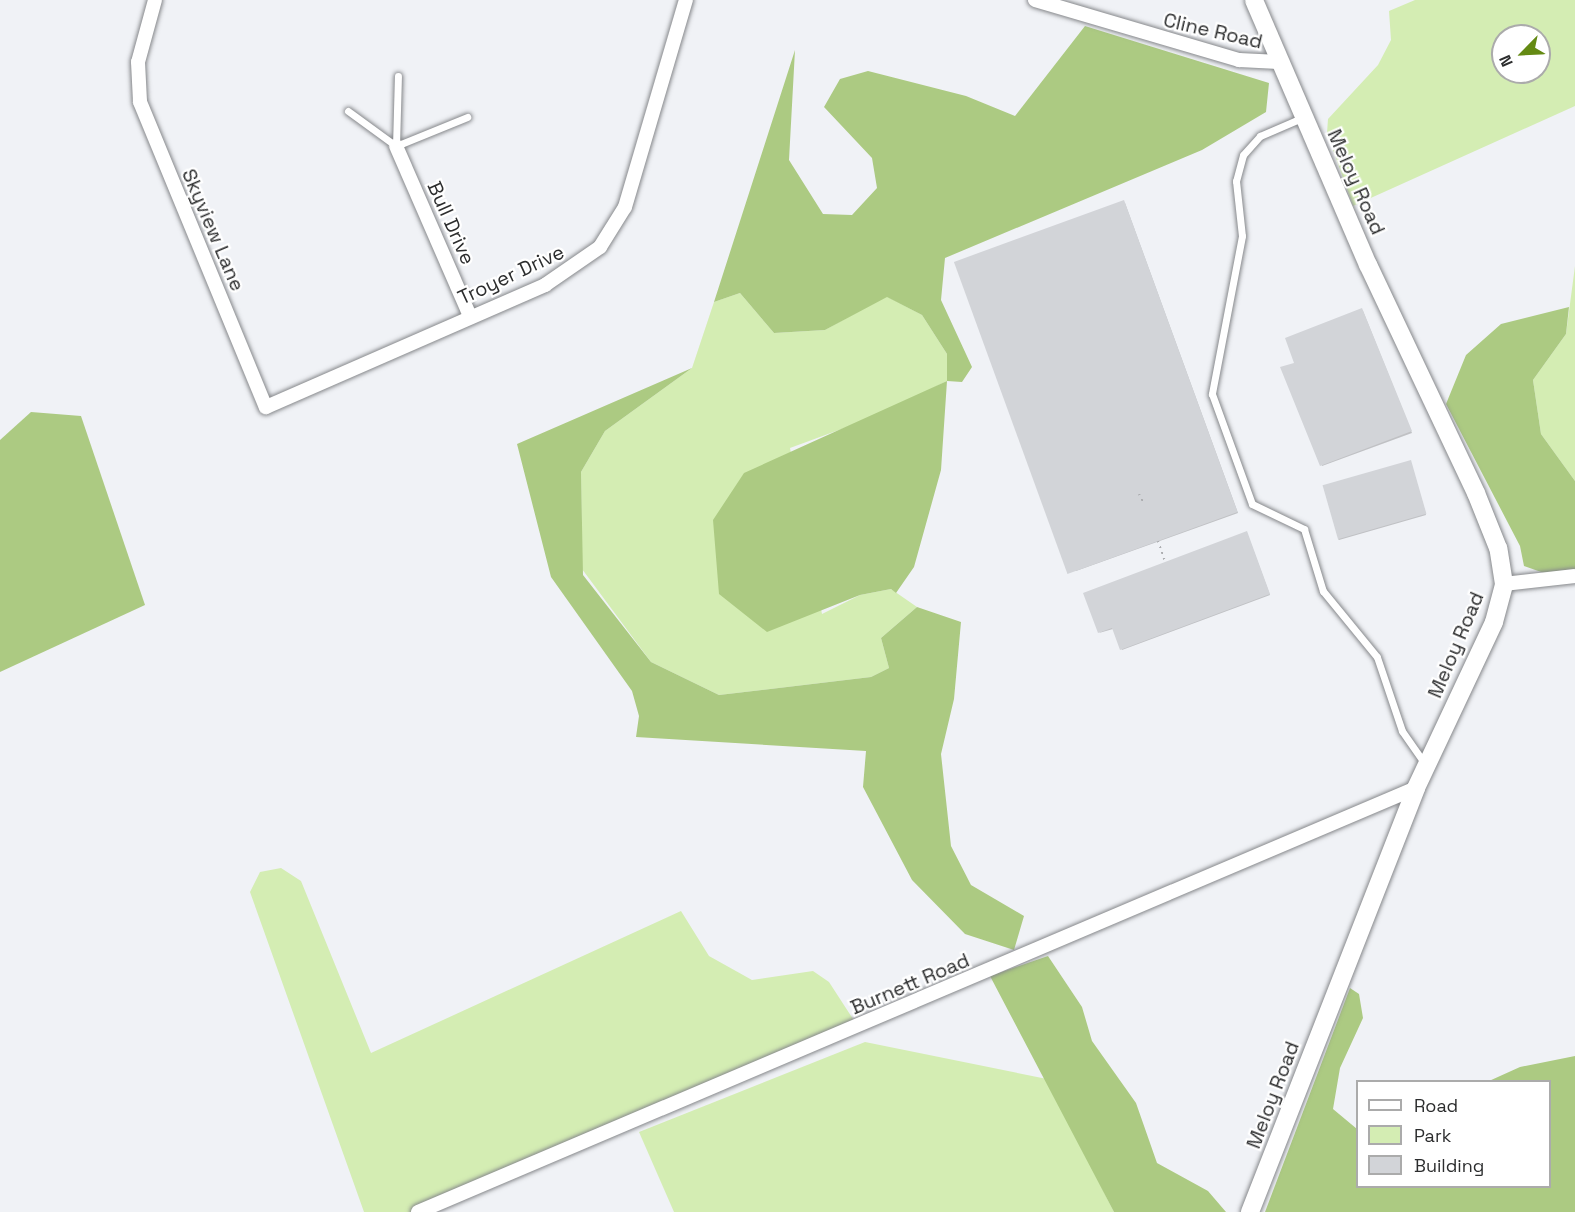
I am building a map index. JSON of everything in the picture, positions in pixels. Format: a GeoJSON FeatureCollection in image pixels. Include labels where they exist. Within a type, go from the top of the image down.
{"type":"FeatureCollection","features":[{"type":"Feature","properties":{"kind":"street","name":"Skyview Lane"},"geometry":{"type":"LineString","coordinates":[[155,0],[138,62],[140,102],[260,401],[266,407],[274,406],[326,379]]}},
{"type":"Feature","properties":{"kind":"street","name":"Troyer Drive"},"geometry":{"type":"LineString","coordinates":[[326,379],[572,270],[610,234],[625,207],[686,0]]}},
{"type":"Feature","properties":{"kind":"street","name":"Cline Road"},"geometry":{"type":"LineString","coordinates":[[1035,0],[1239,60],[1279,62]]}},
{"type":"Feature","properties":{"kind":"street","name":"Meloy Road"},"geometry":{"type":"LineString","coordinates":[[1250,1212],[1416,789],[1494,622],[1504,584],[1502,560],[1480,502],[1279,62],[1254,0]]}},
{"type":"Feature","properties":{"kind":"street","name":"Bull Drive"},"geometry":{"type":"LineString","coordinates":[[396,146],[470,316]]}},
{"type":"Feature","properties":{"kind":"street"},"geometry":{"type":"LineString","coordinates":[[1504,584],[1575,576]]}},
{"type":"Feature","properties":{"kind":"street","name":"Burnett Road"},"geometry":{"type":"LineString","coordinates":[[418,1212],[1416,789]]}},
{"type":"Feature","properties":{"kind":"lane"},"geometry":{"type":"LineString","coordinates":[[396,146],[398,76]]}},
{"type":"Feature","properties":{"kind":"lane"},"geometry":{"type":"LineString","coordinates":[[348,111],[396,146]]}},
{"type":"Feature","properties":{"kind":"lane"},"geometry":{"type":"LineString","coordinates":[[396,146],[467,117]]}},
{"type":"Feature","properties":{"kind":"lane"},"geometry":{"type":"LineString","coordinates":[[1304,117],[1260,136],[1243,155],[1236,182],[1242,236],[1212,394],[1252,504],[1304,529],[1323,591],[1377,657],[1402,731],[1426,766]]}},
{"type":"Feature","properties":{"kind":"path"},"geometry":{"type":"LineString","coordinates":[[1139,494],[1143,502]]}},
{"type":"Feature","properties":{"kind":"path"},"geometry":{"type":"LineString","coordinates":[[1158,541],[1165,561]]}},
{"type":"Feature","properties":{"kind":"green space"},"geometry":{"type":"Polygon","coordinates":[[[1415,0],[1575,0],[1575,106],[1353,206],[1327,133],[1328,119],[1378,65],[1391,40],[1389,11],[1415,0]]]}},
{"type":"Feature","properties":{"kind":"green space"},"geometry":{"type":"Polygon","coordinates":[[[1085,26],[1269,83],[1266,112],[1202,150],[945,258],[941,300],[972,367],[962,382],[947,381],[947,354],[922,315],[887,297],[825,330],[774,333],[740,293],[714,302],[795,50],[789,160],[823,214],[852,215],[877,188],[872,158],[824,107],[840,79],[868,71],[966,96],[1015,116],[1085,26]]]}},
{"type":"Feature","properties":{"kind":"green space"},"geometry":{"type":"Polygon","coordinates":[[[1575,266],[1575,481],[1541,434],[1533,380],[1566,334],[1575,266]]]}},
{"type":"Feature","properties":{"kind":"green space"},"geometry":{"type":"Polygon","coordinates":[[[740,293],[774,333],[825,330],[886,296],[922,315],[947,354],[947,381],[877,416],[790,448],[822,614],[860,595],[891,589],[917,607],[881,638],[889,668],[871,677],[719,695],[651,662],[582,569],[581,472],[605,431],[692,368],[714,302],[740,293]]]}},
{"type":"Feature","properties":{"kind":"green space"},"geometry":{"type":"Polygon","coordinates":[[[1569,307],[1566,334],[1533,380],[1541,434],[1575,481],[1575,569],[1544,573],[1524,566],[1520,546],[1446,404],[1466,355],[1501,324],[1569,307]]]}},
{"type":"Feature","properties":{"kind":"green space"},"geometry":{"type":"Polygon","coordinates":[[[692,368],[605,431],[581,472],[583,575],[651,662],[719,695],[871,677],[889,668],[881,638],[917,607],[961,622],[954,699],[941,754],[951,846],[971,885],[1024,916],[1014,950],[965,934],[912,880],[863,787],[866,751],[636,737],[639,716],[632,691],[551,577],[517,444],[692,368]]]}},
{"type":"Feature","properties":{"kind":"green space"},"geometry":{"type":"Polygon","coordinates":[[[947,381],[941,470],[914,567],[896,593],[891,589],[860,595],[767,632],[719,594],[713,520],[744,473],[947,381]]]}},
{"type":"Feature","properties":{"kind":"green space"},"geometry":{"type":"Polygon","coordinates":[[[31,412],[81,416],[145,605],[0,672],[0,440],[31,412]]]}},
{"type":"Feature","properties":{"kind":"green space"},"geometry":{"type":"Polygon","coordinates":[[[281,868],[301,881],[371,1053],[681,911],[709,956],[752,980],[813,971],[829,982],[853,1019],[850,1030],[418,1212],[364,1212],[250,892],[260,872],[281,868]]]}},
{"type":"Feature","properties":{"kind":"green space"},"geometry":{"type":"Polygon","coordinates":[[[1048,956],[1082,1007],[1092,1041],[1136,1103],[1157,1163],[1208,1191],[1226,1212],[1114,1212],[990,976],[1048,956]]]}},
{"type":"Feature","properties":{"kind":"green space"},"geometry":{"type":"Polygon","coordinates":[[[1350,988],[1359,994],[1363,1018],[1340,1068],[1333,1109],[1356,1128],[1356,1188],[1551,1188],[1551,1080],[1491,1080],[1520,1067],[1575,1056],[1575,1212],[1265,1212],[1350,988]]]}},
{"type":"Feature","properties":{"kind":"green space"},"geometry":{"type":"Polygon","coordinates":[[[865,1042],[1047,1079],[1114,1212],[674,1212],[639,1132],[865,1042]]]}},
{"type":"Feature","properties":{"kind":"building"},"geometry":{"type":"Polygon","coordinates":[[[1124,200],[1238,512],[1067,574],[954,262],[1124,200]]]}},
{"type":"Feature","properties":{"kind":"building"},"geometry":{"type":"Polygon","coordinates":[[[1362,308],[1412,431],[1320,466],[1280,367],[1294,363],[1285,338],[1362,308]]]}},
{"type":"Feature","properties":{"kind":"building"},"geometry":{"type":"Polygon","coordinates":[[[1411,460],[1426,514],[1338,539],[1323,485],[1411,460]]]}},
{"type":"Feature","properties":{"kind":"building"},"geometry":{"type":"Polygon","coordinates":[[[1247,531],[1270,594],[1120,650],[1112,628],[1098,633],[1083,593],[1247,531]]]}}]}
